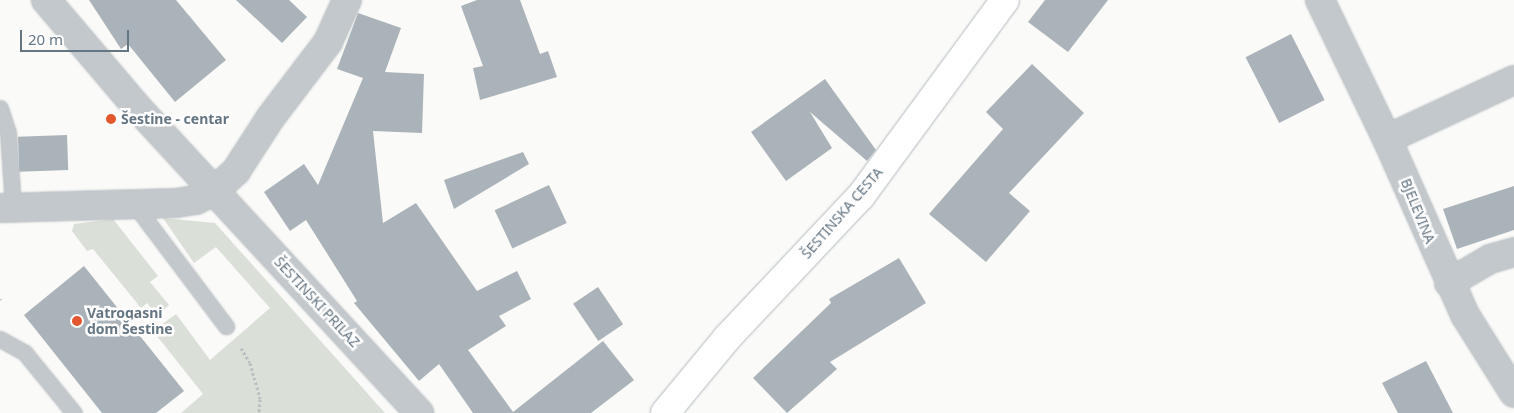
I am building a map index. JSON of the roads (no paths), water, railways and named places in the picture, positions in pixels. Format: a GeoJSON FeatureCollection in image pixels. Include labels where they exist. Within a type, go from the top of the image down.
{"type":"FeatureCollection","features":[{"type":"Feature","properties":{"kind":"main road","name":"ŠESTINSKA CESTA"},"geometry":{"type":"LineString","coordinates":[[665,413],[727,338],[861,196],[1005,0]]}},
{"type":"Feature","properties":{"kind":"street","name":"ŠESTINSKI PRILAZ"},"geometry":{"type":"LineString","coordinates":[[46,0],[214,192],[419,413]]}},
{"type":"Feature","properties":{"kind":"street"},"geometry":{"type":"LineString","coordinates":[[6,207],[134,204],[196,200],[214,192],[236,171],[271,117],[328,42],[347,0]]}},
{"type":"Feature","properties":{"kind":"street","name":"BJELEVINA"},"geometry":{"type":"LineString","coordinates":[[1320,0],[1387,139],[1450,283],[1481,344],[1514,393]]}},
{"type":"Feature","properties":{"kind":"street"},"geometry":{"type":"LineString","coordinates":[[1387,139],[1514,80]]}},
{"type":"Feature","properties":{"kind":"street"},"geometry":{"type":"LineString","coordinates":[[1450,283],[1490,259],[1514,252]]}},
{"type":"Feature","properties":{"kind":"lane"},"geometry":{"type":"LineString","coordinates":[[0,108],[8,133],[6,207]]}},
{"type":"Feature","properties":{"kind":"lane"},"geometry":{"type":"LineString","coordinates":[[134,204],[226,326]]}},
{"type":"Feature","properties":{"kind":"lane"},"geometry":{"type":"LineString","coordinates":[[0,339],[25,353],[74,413]]}},
{"type":"Feature","properties":{"kind":"place","name":"Šestine - centar"},"geometry":{"type":"Point","coordinates":[111,119]}},
{"type":"Feature","properties":{"kind":"place","name":"Vatrogasni dom Šestine"},"geometry":{"type":"Point","coordinates":[77,321]}}]}
